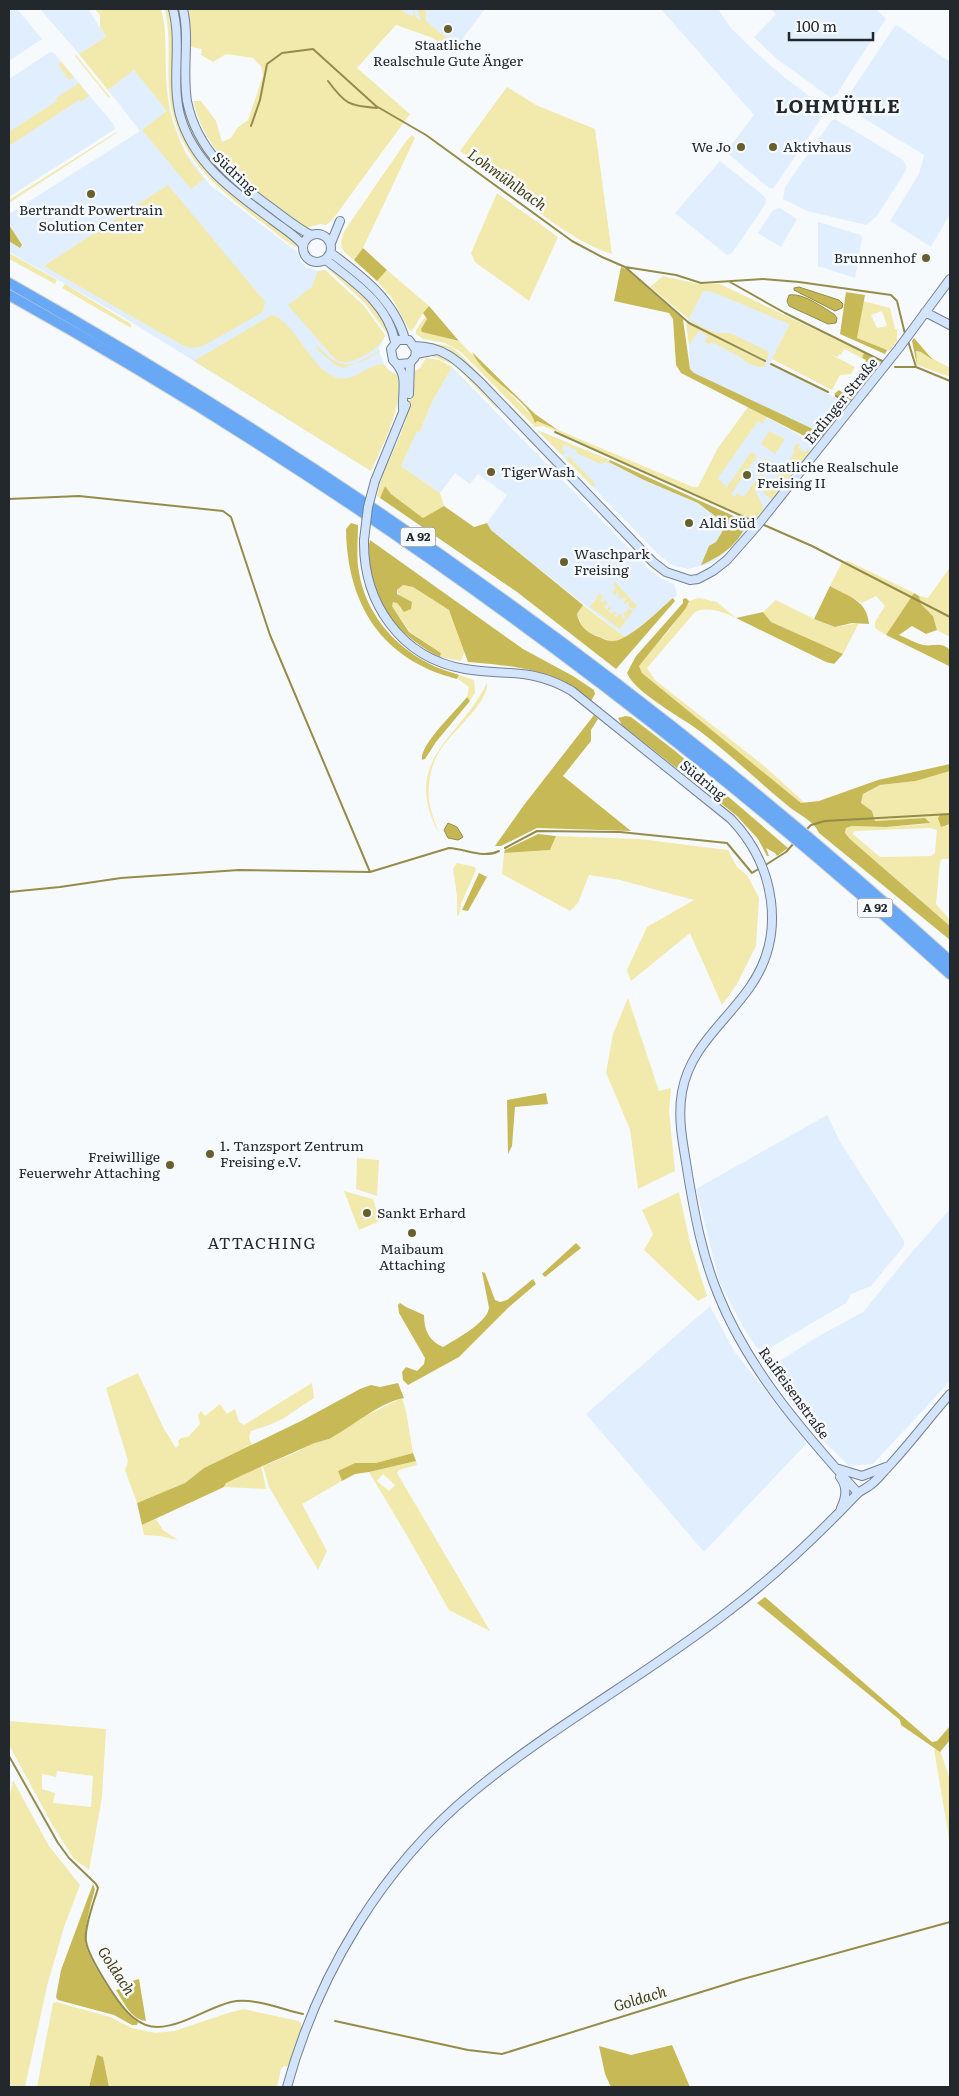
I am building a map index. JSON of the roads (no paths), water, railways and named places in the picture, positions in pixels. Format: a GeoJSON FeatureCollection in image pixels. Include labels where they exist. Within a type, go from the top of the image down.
{"type":"FeatureCollection","features":[{"type":"Feature","properties":{"kind":"highway","name":"A 92"},"geometry":{"type":"LineString","coordinates":[[9,283],[183,384],[443,554],[621,685],[950,961]]}},
{"type":"Feature","properties":{"kind":"highway","name":"A 92"},"geometry":{"type":"LineString","coordinates":[[9,295],[113,355],[232,428],[403,540],[475,590],[616,694],[722,778],[800,836],[950,974]]}},
{"type":"Feature","properties":{"kind":"main road","name":"Südring"},"geometry":{"type":"LineString","coordinates":[[173,9],[176,33],[177,99],[182,119],[194,146],[206,164],[230,188],[303,245],[304,254],[309,260],[318,263],[326,260],[352,279],[373,300],[388,321],[395,342],[391,349],[391,355],[395,362],[399,364],[404,378],[403,409]]}},
{"type":"Feature","properties":{"kind":"main road","name":"Südring"},"geometry":{"type":"LineString","coordinates":[[183,9],[186,27],[187,101],[202,140],[213,157],[231,177],[311,235]]}},
{"type":"Feature","properties":{"kind":"main road"},"geometry":{"type":"LineString","coordinates":[[303,245],[311,235],[323,235],[340,220],[330,243],[331,252],[326,260]]}},
{"type":"Feature","properties":{"kind":"main road"},"geometry":{"type":"LineString","coordinates":[[323,235],[330,243]]}},
{"type":"Feature","properties":{"kind":"main road"},"geometry":{"type":"LineString","coordinates":[[331,252],[365,279],[380,294],[395,317],[405,339],[415,350],[410,363],[399,364]]}},
{"type":"Feature","properties":{"kind":"main road","name":"Erdinger Straße"},"geometry":{"type":"LineString","coordinates":[[415,350],[437,350],[453,357],[482,384],[653,562],[671,574],[687,578],[690,574],[704,575],[718,568],[750,535],[903,343],[950,279]]}},
{"type":"Feature","properties":{"kind":"main road"},"geometry":{"type":"LineString","coordinates":[[925,312],[950,325]]}},
{"type":"Feature","properties":{"kind":"main road"},"geometry":{"type":"LineString","coordinates":[[395,342],[405,339]]}},
{"type":"Feature","properties":{"kind":"main road","name":"Südring"},"geometry":{"type":"LineString","coordinates":[[410,363],[407,402],[375,481],[368,507],[364,540],[365,571],[371,594],[389,623],[410,645],[429,656],[457,667],[535,675],[552,680],[572,691],[731,820],[744,834],[762,864],[766,875],[771,899],[772,920],[764,958],[750,987],[697,1051],[685,1082],[680,1124],[690,1184]]}},
{"type":"Feature","properties":{"kind":"main road","name":"Raiffeisenstraße"},"geometry":{"type":"LineString","coordinates":[[690,1184],[696,1225],[705,1258],[718,1295],[732,1323],[768,1383],[834,1467],[858,1493]]}},
{"type":"Feature","properties":{"kind":"main road"},"geometry":{"type":"LineString","coordinates":[[287,2087],[308,2022],[334,1965],[382,1890],[423,1840],[470,1793],[520,1755],[666,1657],[731,1610],[794,1558],[858,1493],[871,1485],[950,1394]]}},
{"type":"Feature","properties":{"kind":"main road"},"geometry":{"type":"LineString","coordinates":[[834,1467],[862,1476],[890,1465]]}},
{"type":"Feature","properties":{"kind":"main road"},"geometry":{"type":"LineString","coordinates":[[834,1467],[844,1482],[846,1494],[842,1507],[834,1518]]}},
{"type":"Feature","properties":{"kind":"waterway","name":"Lohmühlbach"},"geometry":{"type":"LineString","coordinates":[[251,126],[260,100],[267,64],[282,53],[313,49],[376,106],[426,135],[572,241],[602,257],[625,267],[676,275],[701,283],[763,279],[891,295],[897,301],[905,334]]}},
{"type":"Feature","properties":{"kind":"waterway","name":"Lohmühlbach"},"geometry":{"type":"LineString","coordinates":[[328,81],[339,95],[348,102],[354,105],[377,108]]}},
{"type":"Feature","properties":{"kind":"waterway","name":"Lohmühlbach"},"geometry":{"type":"LineString","coordinates":[[625,267],[689,323],[765,361]]}},
{"type":"Feature","properties":{"kind":"waterway","name":"Lohmühlbach"},"geometry":{"type":"LineString","coordinates":[[730,282],[785,313],[882,361]]}},
{"type":"Feature","properties":{"kind":"waterway","name":"Lohmühlbach"},"geometry":{"type":"LineString","coordinates":[[908,341],[916,367],[950,381]]}},
{"type":"Feature","properties":{"kind":"waterway","name":"Lohmühlbach"},"geometry":{"type":"LineString","coordinates":[[836,396],[844,401],[877,359]]}},
{"type":"Feature","properties":{"kind":"waterway","name":"Lohmühlbach"},"geometry":{"type":"LineString","coordinates":[[771,364],[828,392]]}},
{"type":"Feature","properties":{"kind":"waterway","name":"Lohmühlbach"},"geometry":{"type":"LineString","coordinates":[[895,367],[916,367]]}},
{"type":"Feature","properties":{"kind":"waterway"},"geometry":{"type":"LineString","coordinates":[[555,432],[753,521]]}},
{"type":"Feature","properties":{"kind":"waterway"},"geometry":{"type":"LineString","coordinates":[[9,499],[79,496],[223,511],[231,517],[270,635],[370,872]]}},
{"type":"Feature","properties":{"kind":"waterway"},"geometry":{"type":"LineString","coordinates":[[764,525],[812,546],[950,617]]}},
{"type":"Feature","properties":{"kind":"waterway"},"geometry":{"type":"LineString","coordinates":[[806,830],[811,825],[825,821],[950,814]]}},
{"type":"Feature","properties":{"kind":"waterway"},"geometry":{"type":"LineString","coordinates":[[505,848],[537,831],[620,832],[727,843],[752,873],[760,868]]}},
{"type":"Feature","properties":{"kind":"waterway"},"geometry":{"type":"LineString","coordinates":[[764,866],[786,852],[794,843]]}},
{"type":"Feature","properties":{"kind":"waterway"},"geometry":{"type":"LineString","coordinates":[[9,892],[121,878],[239,870],[370,872],[449,848],[481,854],[499,851]]}},
{"type":"Feature","properties":{"kind":"waterway","name":"Goldach"},"geometry":{"type":"LineString","coordinates":[[9,1756],[58,1843],[69,1858],[98,1888],[86,1929],[86,1941],[98,1970],[121,2004],[134,2018],[148,2026],[167,2026],[177,2024],[222,2005],[240,2001],[258,2002],[303,2014]]}},
{"type":"Feature","properties":{"kind":"waterway","name":"Goldach"},"geometry":{"type":"LineString","coordinates":[[335,2021],[468,2050],[502,2054],[743,1979],[950,1922]]}},
{"type":"Feature","properties":{"kind":"place","name":"Staatliche Realschule Gute Änger"},"geometry":{"type":"Point","coordinates":[448,29]}},
{"type":"Feature","properties":{"kind":"place","name":"We Jo"},"geometry":{"type":"Point","coordinates":[741,147]}},
{"type":"Feature","properties":{"kind":"place","name":"Aktivhaus"},"geometry":{"type":"Point","coordinates":[773,147]}},
{"type":"Feature","properties":{"kind":"place","name":"Bertrandt Powertrain Solution Center"},"geometry":{"type":"Point","coordinates":[91,194]}},
{"type":"Feature","properties":{"kind":"place","name":"Brunnenhof"},"geometry":{"type":"Point","coordinates":[926,258]}},
{"type":"Feature","properties":{"kind":"place","name":"TigerWash"},"geometry":{"type":"Point","coordinates":[491,472]}},
{"type":"Feature","properties":{"kind":"place","name":"Staatliche Realschule Freising II"},"geometry":{"type":"Point","coordinates":[747,475]}},
{"type":"Feature","properties":{"kind":"place","name":"Aldi Süd"},"geometry":{"type":"Point","coordinates":[689,523]}},
{"type":"Feature","properties":{"kind":"place","name":"Waschpark Freising"},"geometry":{"type":"Point","coordinates":[564,562]}},
{"type":"Feature","properties":{"kind":"place","name":"1. Tanzsport Zentrum Freising e.V."},"geometry":{"type":"Point","coordinates":[210,1154]}},
{"type":"Feature","properties":{"kind":"place","name":"Freiwillige Feuerwehr Attaching"},"geometry":{"type":"Point","coordinates":[170,1165]}},
{"type":"Feature","properties":{"kind":"place","name":"Sankt Erhard"},"geometry":{"type":"Point","coordinates":[367,1213]}},
{"type":"Feature","properties":{"kind":"place","name":"Maibaum Attaching"},"geometry":{"type":"Point","coordinates":[412,1233]}},
{"type":"Feature","properties":{"kind":"district","name":"LOHMÜHLE"},"geometry":{"type":"Point","coordinates":[838,106]}},
{"type":"Feature","properties":{"kind":"district","name":"ATTACHING"},"geometry":{"type":"Point","coordinates":[262,1243]}}]}
